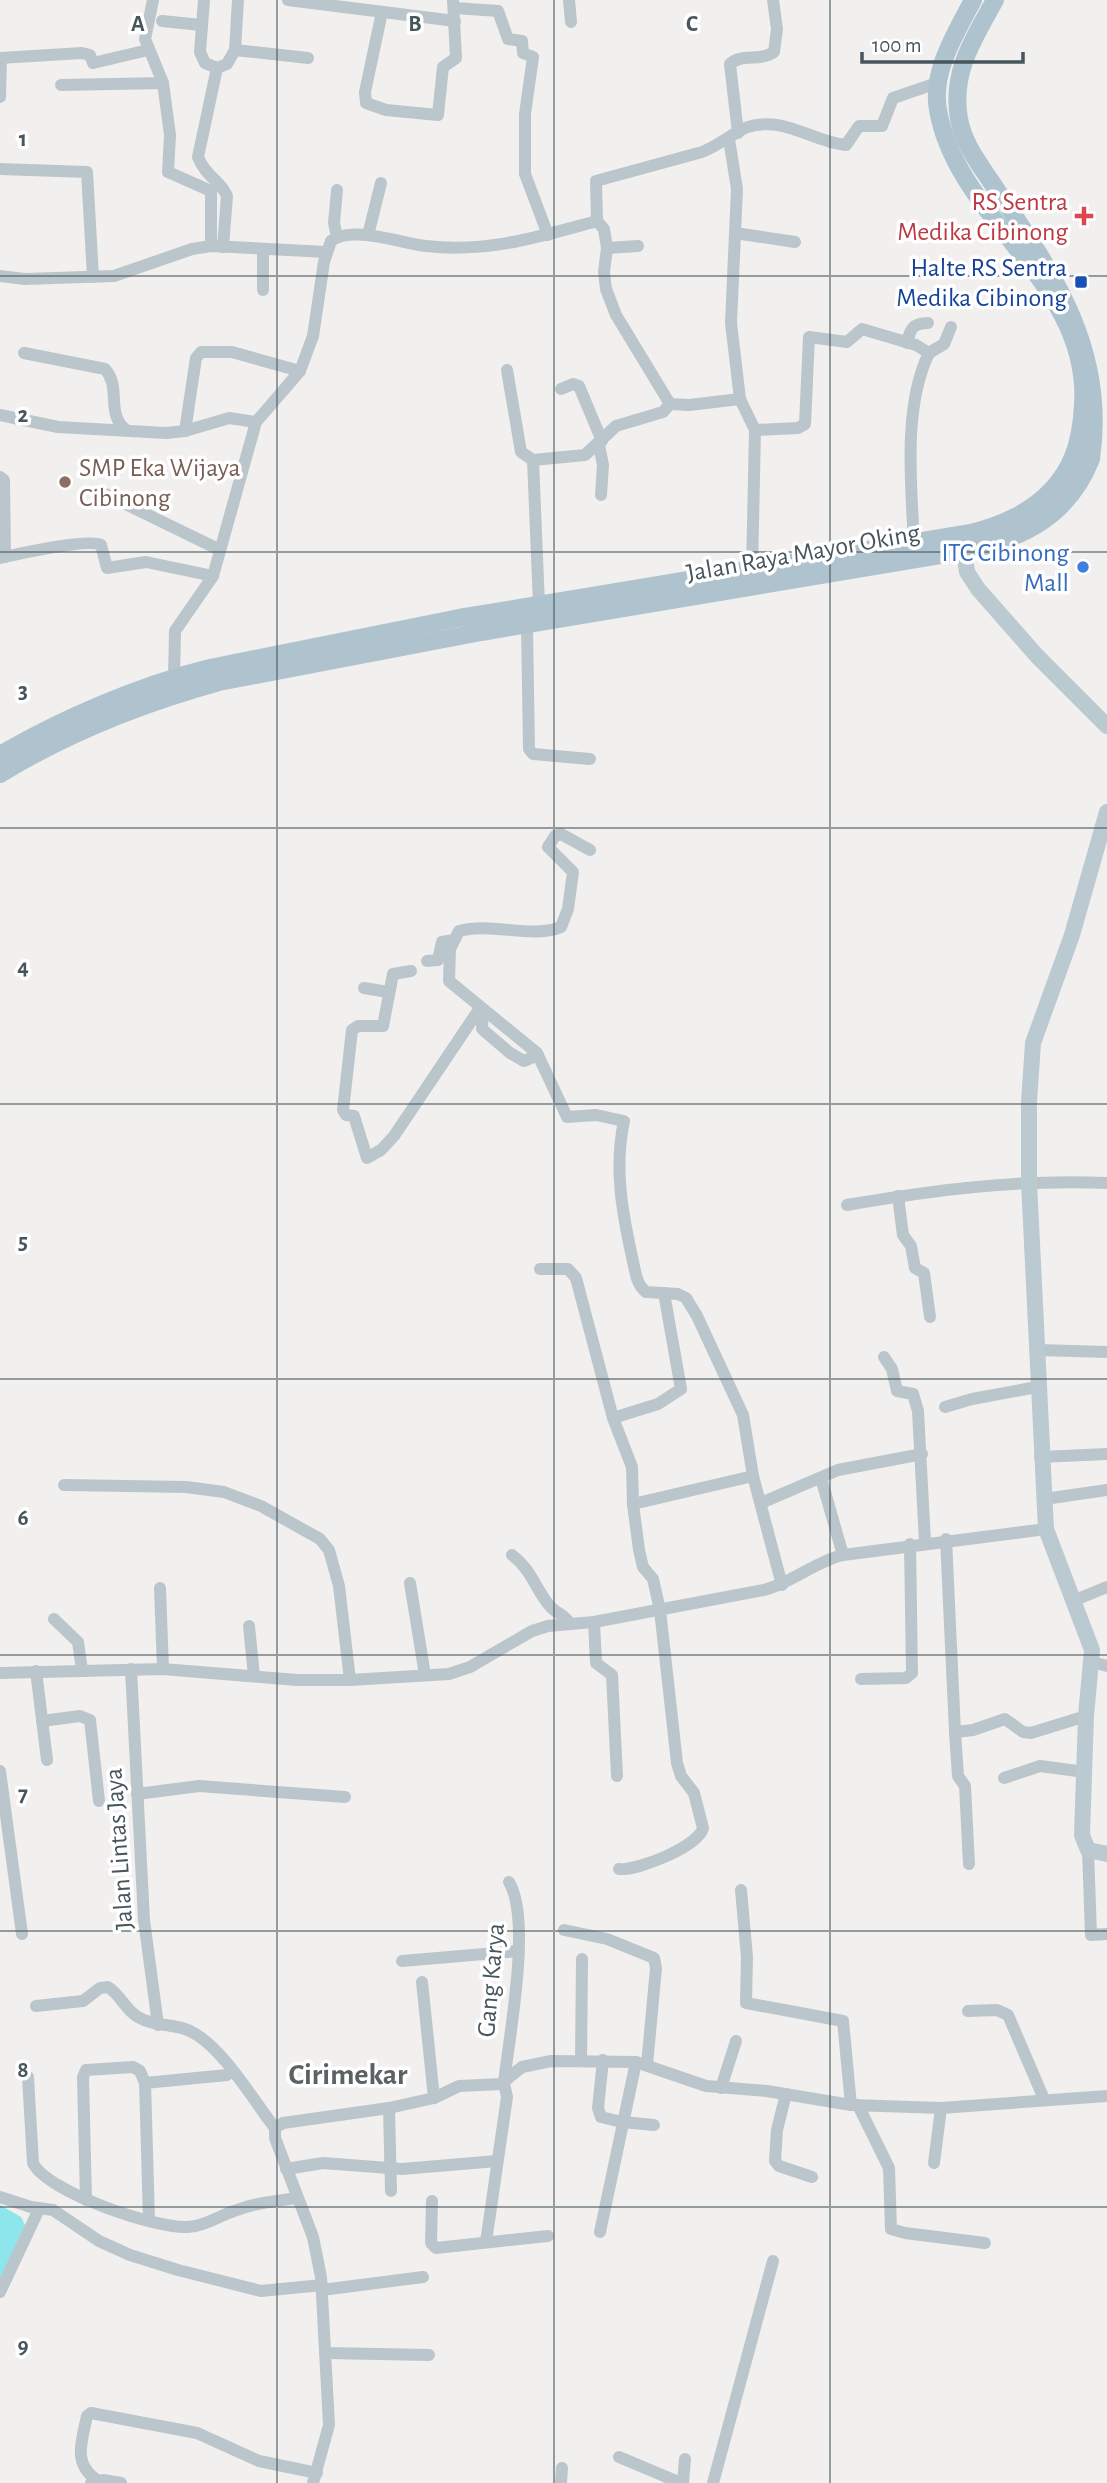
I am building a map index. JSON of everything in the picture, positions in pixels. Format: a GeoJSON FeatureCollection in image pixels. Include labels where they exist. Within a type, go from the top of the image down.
{"type":"FeatureCollection","features":[{"type":"Feature","properties":{"kind":"main road","name":"Jalan Raya Mayor Oking"},"geometry":{"type":"LineString","coordinates":[[0,755],[68,720],[174,678],[426,633],[527,626],[718,584],[752,570],[914,542],[963,543],[1035,506],[1057,486],[1070,466],[1081,436],[1083,366],[1065,317],[970,182],[949,146],[937,108],[937,83],[954,37],[973,0]]}},
{"type":"Feature","properties":{"kind":"main road","name":"Jalan Raya Mayor Oking"},"geometry":{"type":"LineString","coordinates":[[0,774],[74,735],[180,694],[539,605],[718,584],[963,543],[1010,539],[1038,526],[1070,498],[1096,447],[1105,396],[1099,353],[1081,309],[986,175],[964,138],[956,98],[958,74],[965,55],[995,0]]}},
{"type":"Feature","properties":{"kind":"street"},"geometry":{"type":"LineString","coordinates":[[153,0],[146,29],[148,50],[163,83],[170,135],[168,172],[211,191],[217,247]]}},
{"type":"Feature","properties":{"kind":"street"},"geometry":{"type":"LineString","coordinates":[[204,0],[201,25],[202,58],[205,63],[216,68],[227,64],[235,50],[238,0]]}},
{"type":"Feature","properties":{"kind":"street"},"geometry":{"type":"LineString","coordinates":[[569,0],[570,22]]}},
{"type":"Feature","properties":{"kind":"street"},"geometry":{"type":"LineString","coordinates":[[752,570],[755,430],[740,399],[730,306],[737,189],[730,64],[737,59],[767,57],[774,52],[777,29],[773,0]]}},
{"type":"Feature","properties":{"kind":"street"},"geometry":{"type":"LineString","coordinates":[[297,1],[382,12],[496,10],[508,39],[522,41],[523,53],[533,57],[525,114],[525,174],[548,235]]}},
{"type":"Feature","properties":{"kind":"street"},"geometry":{"type":"LineString","coordinates":[[382,12],[365,92],[366,103],[386,110],[438,115],[443,67],[456,60],[454,10]]}},
{"type":"Feature","properties":{"kind":"street"},"geometry":{"type":"LineString","coordinates":[[162,21],[201,25]]}},
{"type":"Feature","properties":{"kind":"street"},"geometry":{"type":"LineString","coordinates":[[0,97],[0,58],[82,53],[90,55],[93,63],[148,50]]}},
{"type":"Feature","properties":{"kind":"street"},"geometry":{"type":"LineString","coordinates":[[235,50],[308,58]]}},
{"type":"Feature","properties":{"kind":"street"},"geometry":{"type":"LineString","coordinates":[[216,68],[198,157],[203,170],[224,189],[227,196],[217,247]]}},
{"type":"Feature","properties":{"kind":"street"},"geometry":{"type":"LineString","coordinates":[[61,85],[163,83]]}},
{"type":"Feature","properties":{"kind":"street"},"geometry":{"type":"LineString","coordinates":[[670,404],[612,308],[604,281],[607,248],[604,229],[597,221],[596,181],[702,152],[746,128],[778,125],[846,145],[859,126],[884,124],[892,98],[937,83]]}},
{"type":"Feature","properties":{"kind":"street"},"geometry":{"type":"LineString","coordinates":[[0,169],[87,172],[93,277]]}},
{"type":"Feature","properties":{"kind":"street"},"geometry":{"type":"LineString","coordinates":[[368,235],[381,183]]}},
{"type":"Feature","properties":{"kind":"street"},"geometry":{"type":"LineString","coordinates":[[337,190],[334,223],[337,237]]}},
{"type":"Feature","properties":{"kind":"street"},"geometry":{"type":"LineString","coordinates":[[174,678],[174,643],[178,623],[212,576],[256,422],[300,371],[313,336],[326,252],[331,241],[337,237],[368,235],[393,242],[477,249],[548,235],[597,221]]}},
{"type":"Feature","properties":{"kind":"street"},"geometry":{"type":"LineString","coordinates":[[735,233],[795,243]]}},
{"type":"Feature","properties":{"kind":"street"},"geometry":{"type":"LineString","coordinates":[[607,248],[638,246]]}},
{"type":"Feature","properties":{"kind":"street"},"geometry":{"type":"LineString","coordinates":[[0,276],[114,276],[191,249],[217,247],[326,252]]}},
{"type":"Feature","properties":{"kind":"street"},"geometry":{"type":"LineString","coordinates":[[263,249],[263,289]]}},
{"type":"Feature","properties":{"kind":"street"},"geometry":{"type":"LineString","coordinates":[[907,343],[912,327],[917,323],[928,323]]}},
{"type":"Feature","properties":{"kind":"street"},"geometry":{"type":"LineString","coordinates":[[914,542],[911,486],[918,386],[929,353],[944,344],[951,327]]}},
{"type":"Feature","properties":{"kind":"street"},"geometry":{"type":"LineString","coordinates":[[755,430],[798,428],[805,424],[809,337],[847,342],[862,329],[929,353]]}},
{"type":"Feature","properties":{"kind":"street"},"geometry":{"type":"LineString","coordinates":[[185,431],[196,358],[201,352],[232,352],[300,371]]}},
{"type":"Feature","properties":{"kind":"street"},"geometry":{"type":"LineString","coordinates":[[24,353],[105,369],[113,384],[113,412],[126,430]]}},
{"type":"Feature","properties":{"kind":"street"},"geometry":{"type":"LineString","coordinates":[[507,370],[521,452],[533,460],[584,455],[616,426],[664,411],[670,404]]}},
{"type":"Feature","properties":{"kind":"street"},"geometry":{"type":"LineString","coordinates":[[561,389],[573,384],[579,386],[600,443],[603,465],[601,495]]}},
{"type":"Feature","properties":{"kind":"street"},"geometry":{"type":"LineString","coordinates":[[670,404],[689,405],[740,399]]}},
{"type":"Feature","properties":{"kind":"street"},"geometry":{"type":"LineString","coordinates":[[0,415],[58,427],[126,430],[185,431],[229,418],[256,422]]}},
{"type":"Feature","properties":{"kind":"street"},"geometry":{"type":"LineString","coordinates":[[533,460],[539,605]]}},
{"type":"Feature","properties":{"kind":"street"},"geometry":{"type":"LineString","coordinates":[[0,477],[4,480],[3,557],[80,542],[96,542],[101,545],[107,568],[146,562],[212,576]]}},
{"type":"Feature","properties":{"kind":"street"},"geometry":{"type":"LineString","coordinates":[[101,492],[220,550]]}},
{"type":"Feature","properties":{"kind":"street"},"geometry":{"type":"LineString","coordinates":[[963,543],[967,572],[978,589],[1037,656],[1107,726]]}},
{"type":"Feature","properties":{"kind":"street"},"geometry":{"type":"LineString","coordinates":[[527,626],[529,749],[539,755],[590,759]]}},
{"type":"Feature","properties":{"kind":"street"},"geometry":{"type":"LineString","coordinates":[[1107,812],[1072,936],[1033,1042],[1029,1182],[1038,1350],[1040,1457],[1046,1529],[1100,1664],[1086,1716],[1082,1835],[1088,1850],[1091,1935],[1107,1934]]}},
{"type":"Feature","properties":{"kind":"street"},"geometry":{"type":"LineString","coordinates":[[590,850],[561,834],[555,836],[548,847],[573,872],[568,909],[561,927],[552,930],[459,931],[448,961],[449,981],[538,1055],[567,1117],[596,1115],[624,1121],[618,1158],[621,1209],[638,1281],[646,1292],[678,1294],[685,1298],[697,1316],[743,1415],[753,1476],[782,1585]]}},
{"type":"Feature","properties":{"kind":"street"},"geometry":{"type":"LineString","coordinates":[[427,961],[438,960],[442,942],[454,940]]}},
{"type":"Feature","properties":{"kind":"street"},"geometry":{"type":"LineString","coordinates":[[411,971],[393,974],[383,1026],[354,1027],[349,1045],[343,1110],[346,1115],[354,1116],[367,1158],[381,1150],[394,1136],[481,1009]]}},
{"type":"Feature","properties":{"kind":"street"},"geometry":{"type":"LineString","coordinates":[[363,988],[388,992]]}},
{"type":"Feature","properties":{"kind":"street"},"geometry":{"type":"LineString","coordinates":[[847,1205],[898,1196],[1029,1182],[1107,1183]]}},
{"type":"Feature","properties":{"kind":"street"},"geometry":{"type":"LineString","coordinates":[[898,1196],[904,1239],[911,1246],[915,1268],[923,1273],[930,1317]]}},
{"type":"Feature","properties":{"kind":"street"},"geometry":{"type":"LineString","coordinates":[[540,1269],[568,1269],[576,1278],[613,1418],[632,1466],[632,1504],[643,1565],[652,1577],[660,1609],[677,1763],[681,1776],[694,1793],[703,1828],[697,1839],[668,1854],[635,1869],[619,1869]]}},
{"type":"Feature","properties":{"kind":"street"},"geometry":{"type":"LineString","coordinates":[[613,1418],[658,1404],[680,1390],[664,1293]]}},
{"type":"Feature","properties":{"kind":"street"},"geometry":{"type":"LineString","coordinates":[[1038,1350],[1107,1352]]}},
{"type":"Feature","properties":{"kind":"street"},"geometry":{"type":"LineString","coordinates":[[884,1357],[892,1369],[897,1391],[914,1396],[922,1454],[925,1542]]}},
{"type":"Feature","properties":{"kind":"street"},"geometry":{"type":"LineString","coordinates":[[945,1407],[1037,1387]]}},
{"type":"Feature","properties":{"kind":"street"},"geometry":{"type":"LineString","coordinates":[[761,1503],[859,1464],[922,1454]]}},
{"type":"Feature","properties":{"kind":"street"},"geometry":{"type":"LineString","coordinates":[[1040,1457],[1107,1454]]}},
{"type":"Feature","properties":{"kind":"street"},"geometry":{"type":"LineString","coordinates":[[632,1504],[753,1476]]}},
{"type":"Feature","properties":{"kind":"street"},"geometry":{"type":"LineString","coordinates":[[821,1478],[843,1555]]}},
{"type":"Feature","properties":{"kind":"street"},"geometry":{"type":"LineString","coordinates":[[64,1485],[215,1490],[261,1506],[320,1539],[331,1558],[339,1586],[350,1680]]}},
{"type":"Feature","properties":{"kind":"street"},"geometry":{"type":"LineString","coordinates":[[1045,1499],[1107,1490]]}},
{"type":"Feature","properties":{"kind":"street"},"geometry":{"type":"LineString","coordinates":[[0,1674],[163,1669],[350,1680],[459,1671],[533,1631],[594,1622],[782,1585],[822,1560],[946,1539],[1046,1529]]}},
{"type":"Feature","properties":{"kind":"street"},"geometry":{"type":"LineString","coordinates":[[946,1539],[958,1776],[965,1786],[969,1864]]}},
{"type":"Feature","properties":{"kind":"street"},"geometry":{"type":"LineString","coordinates":[[861,1679],[906,1678],[912,1673],[910,1544]]}},
{"type":"Feature","properties":{"kind":"street"},"geometry":{"type":"LineString","coordinates":[[512,1555],[525,1566],[549,1605],[565,1615],[570,1625]]}},
{"type":"Feature","properties":{"kind":"street"},"geometry":{"type":"LineString","coordinates":[[410,1583],[425,1675]]}},
{"type":"Feature","properties":{"kind":"street"},"geometry":{"type":"LineString","coordinates":[[1075,1600],[1107,1587]]}},
{"type":"Feature","properties":{"kind":"street"},"geometry":{"type":"LineString","coordinates":[[160,1588],[163,1669]]}},
{"type":"Feature","properties":{"kind":"street"},"geometry":{"type":"LineString","coordinates":[[54,1619],[78,1642],[82,1670]]}},
{"type":"Feature","properties":{"kind":"street"},"geometry":{"type":"LineString","coordinates":[[594,1622],[596,1663],[612,1675],[617,1776]]}},
{"type":"Feature","properties":{"kind":"street"},"geometry":{"type":"LineString","coordinates":[[249,1626],[254,1676]]}},
{"type":"Feature","properties":{"kind":"street","name":"Jalan Lintas Jaya"},"geometry":{"type":"LineString","coordinates":[[131,1669],[144,1920],[158,2025]]}},
{"type":"Feature","properties":{"kind":"street"},"geometry":{"type":"LineString","coordinates":[[36,1671],[47,1760]]}},
{"type":"Feature","properties":{"kind":"street"},"geometry":{"type":"LineString","coordinates":[[42,1721],[80,1716],[90,1720],[99,1801]]}},
{"type":"Feature","properties":{"kind":"street"},"geometry":{"type":"LineString","coordinates":[[955,1732],[973,1730],[1006,1719],[1023,1732],[1031,1733],[1086,1716]]}},
{"type":"Feature","properties":{"kind":"street"},"geometry":{"type":"LineString","coordinates":[[1004,1778],[1040,1766],[1086,1772]]}},
{"type":"Feature","properties":{"kind":"street"},"geometry":{"type":"LineString","coordinates":[[0,1772],[22,1934]]}},
{"type":"Feature","properties":{"kind":"street"},"geometry":{"type":"LineString","coordinates":[[137,1794],[199,1786],[271,1794],[345,1797]]}},
{"type":"Feature","properties":{"kind":"street"},"geometry":{"type":"LineString","coordinates":[[1088,1850],[1107,1854]]}},
{"type":"Feature","properties":{"kind":"street","name":"Gang Karya"},"geometry":{"type":"LineString","coordinates":[[486,2242],[507,2096],[504,2082],[518,1951],[519,1914],[515,1892],[509,1882]]}},
{"type":"Feature","properties":{"kind":"street"},"geometry":{"type":"LineString","coordinates":[[741,1890],[747,1957],[746,2003],[843,2021],[855,2105],[889,2168],[891,2229],[985,2243]]}},
{"type":"Feature","properties":{"kind":"street"},"geometry":{"type":"LineString","coordinates":[[564,1930],[607,1939],[654,1958],[656,1968],[642,2063],[622,2122],[600,2232]]}},
{"type":"Feature","properties":{"kind":"street"},"geometry":{"type":"LineString","coordinates":[[402,1961],[518,1951]]}},
{"type":"Feature","properties":{"kind":"street"},"geometry":{"type":"LineString","coordinates":[[581,2061],[582,1959]]}},
{"type":"Feature","properties":{"kind":"street"},"geometry":{"type":"LineString","coordinates":[[422,1982],[433,2098]]}},
{"type":"Feature","properties":{"kind":"street"},"geometry":{"type":"LineString","coordinates":[[36,2006],[83,2001],[100,1988],[108,1987],[122,1997],[134,2015],[158,2025],[190,2031],[208,2044],[275,2129],[275,2138],[313,2237],[322,2287],[329,2419],[315,2478],[259,2462],[197,2433],[91,2413],[87,2416],[80,2457],[82,2467],[94,2482],[121,2483]]}},
{"type":"Feature","properties":{"kind":"street"},"geometry":{"type":"LineString","coordinates":[[968,2011],[997,2010],[1007,2015],[1044,2099]]}},
{"type":"Feature","properties":{"kind":"street"},"geometry":{"type":"LineString","coordinates":[[721,2088],[736,2041]]}},
{"type":"Feature","properties":{"kind":"street"},"geometry":{"type":"LineString","coordinates":[[275,2129],[283,2123],[301,2118],[389,2108],[433,2098],[459,2086],[504,2082],[517,2070],[532,2063],[603,2060],[642,2063],[700,2085],[855,2105],[941,2108],[1107,2096]]}},
{"type":"Feature","properties":{"kind":"street"},"geometry":{"type":"LineString","coordinates":[[603,2060],[600,2114],[605,2119],[654,2124]]}},
{"type":"Feature","properties":{"kind":"street"},"geometry":{"type":"LineString","coordinates":[[86,2200],[84,2072],[89,2068],[133,2067],[140,2071],[145,2083],[149,2220]]}},
{"type":"Feature","properties":{"kind":"street"},"geometry":{"type":"LineString","coordinates":[[145,2083],[227,2075]]}},
{"type":"Feature","properties":{"kind":"street"},"geometry":{"type":"LineString","coordinates":[[28,2077],[34,2166],[64,2191],[174,2226],[195,2226],[247,2207],[298,2197]]}},
{"type":"Feature","properties":{"kind":"street"},"geometry":{"type":"LineString","coordinates":[[786,2094],[777,2130],[775,2161],[779,2166],[812,2177]]}},
{"type":"Feature","properties":{"kind":"street"},"geometry":{"type":"LineString","coordinates":[[389,2108],[388,2168],[391,2191]]}},
{"type":"Feature","properties":{"kind":"street"},"geometry":{"type":"LineString","coordinates":[[934,2163],[941,2108]]}},
{"type":"Feature","properties":{"kind":"street"},"geometry":{"type":"LineString","coordinates":[[286,2169],[323,2163],[424,2169],[497,2161]]}},
{"type":"Feature","properties":{"kind":"street"},"geometry":{"type":"LineString","coordinates":[[0,2196],[59,2213],[99,2241],[130,2255],[261,2291],[423,2277]]}},
{"type":"Feature","properties":{"kind":"street"},"geometry":{"type":"LineString","coordinates":[[432,2201],[431,2240],[434,2247],[548,2236]]}},
{"type":"Feature","properties":{"kind":"street"},"geometry":{"type":"LineString","coordinates":[[0,2292],[39,2209]]}},
{"type":"Feature","properties":{"kind":"street"},"geometry":{"type":"LineString","coordinates":[[713,2483],[773,2261]]}},
{"type":"Feature","properties":{"kind":"street"},"geometry":{"type":"LineString","coordinates":[[326,2353],[429,2356]]}},
{"type":"Feature","properties":{"kind":"street"},"geometry":{"type":"LineString","coordinates":[[619,2457],[682,2483],[685,2459]]}},
{"type":"Feature","properties":{"kind":"street"},"geometry":{"type":"LineString","coordinates":[[561,2483],[562,2468]]}},
{"type":"Feature","properties":{"kind":"water"},"geometry":{"type":"Polygon","coordinates":[[[0,2205],[21,2217],[25,2225],[0,2285],[0,2205]]]}},
{"type":"Feature","properties":{"kind":"place","name":"RS Sentra Medika Cibinong"},"geometry":{"type":"Point","coordinates":[1084,216]}},
{"type":"Feature","properties":{"kind":"place","name":"Halte RS Sentra Medika Cibinong"},"geometry":{"type":"Point","coordinates":[1081,282]}},
{"type":"Feature","properties":{"kind":"place","name":"SMP Eka Wijaya Cibinong"},"geometry":{"type":"Point","coordinates":[65,482]}},
{"type":"Feature","properties":{"kind":"place","name":"ITC Cibinong Mall"},"geometry":{"type":"Point","coordinates":[1083,567]}},
{"type":"Feature","properties":{"kind":"district","name":"Cirimekar"},"geometry":{"type":"Point","coordinates":[348,2074]}}]}
